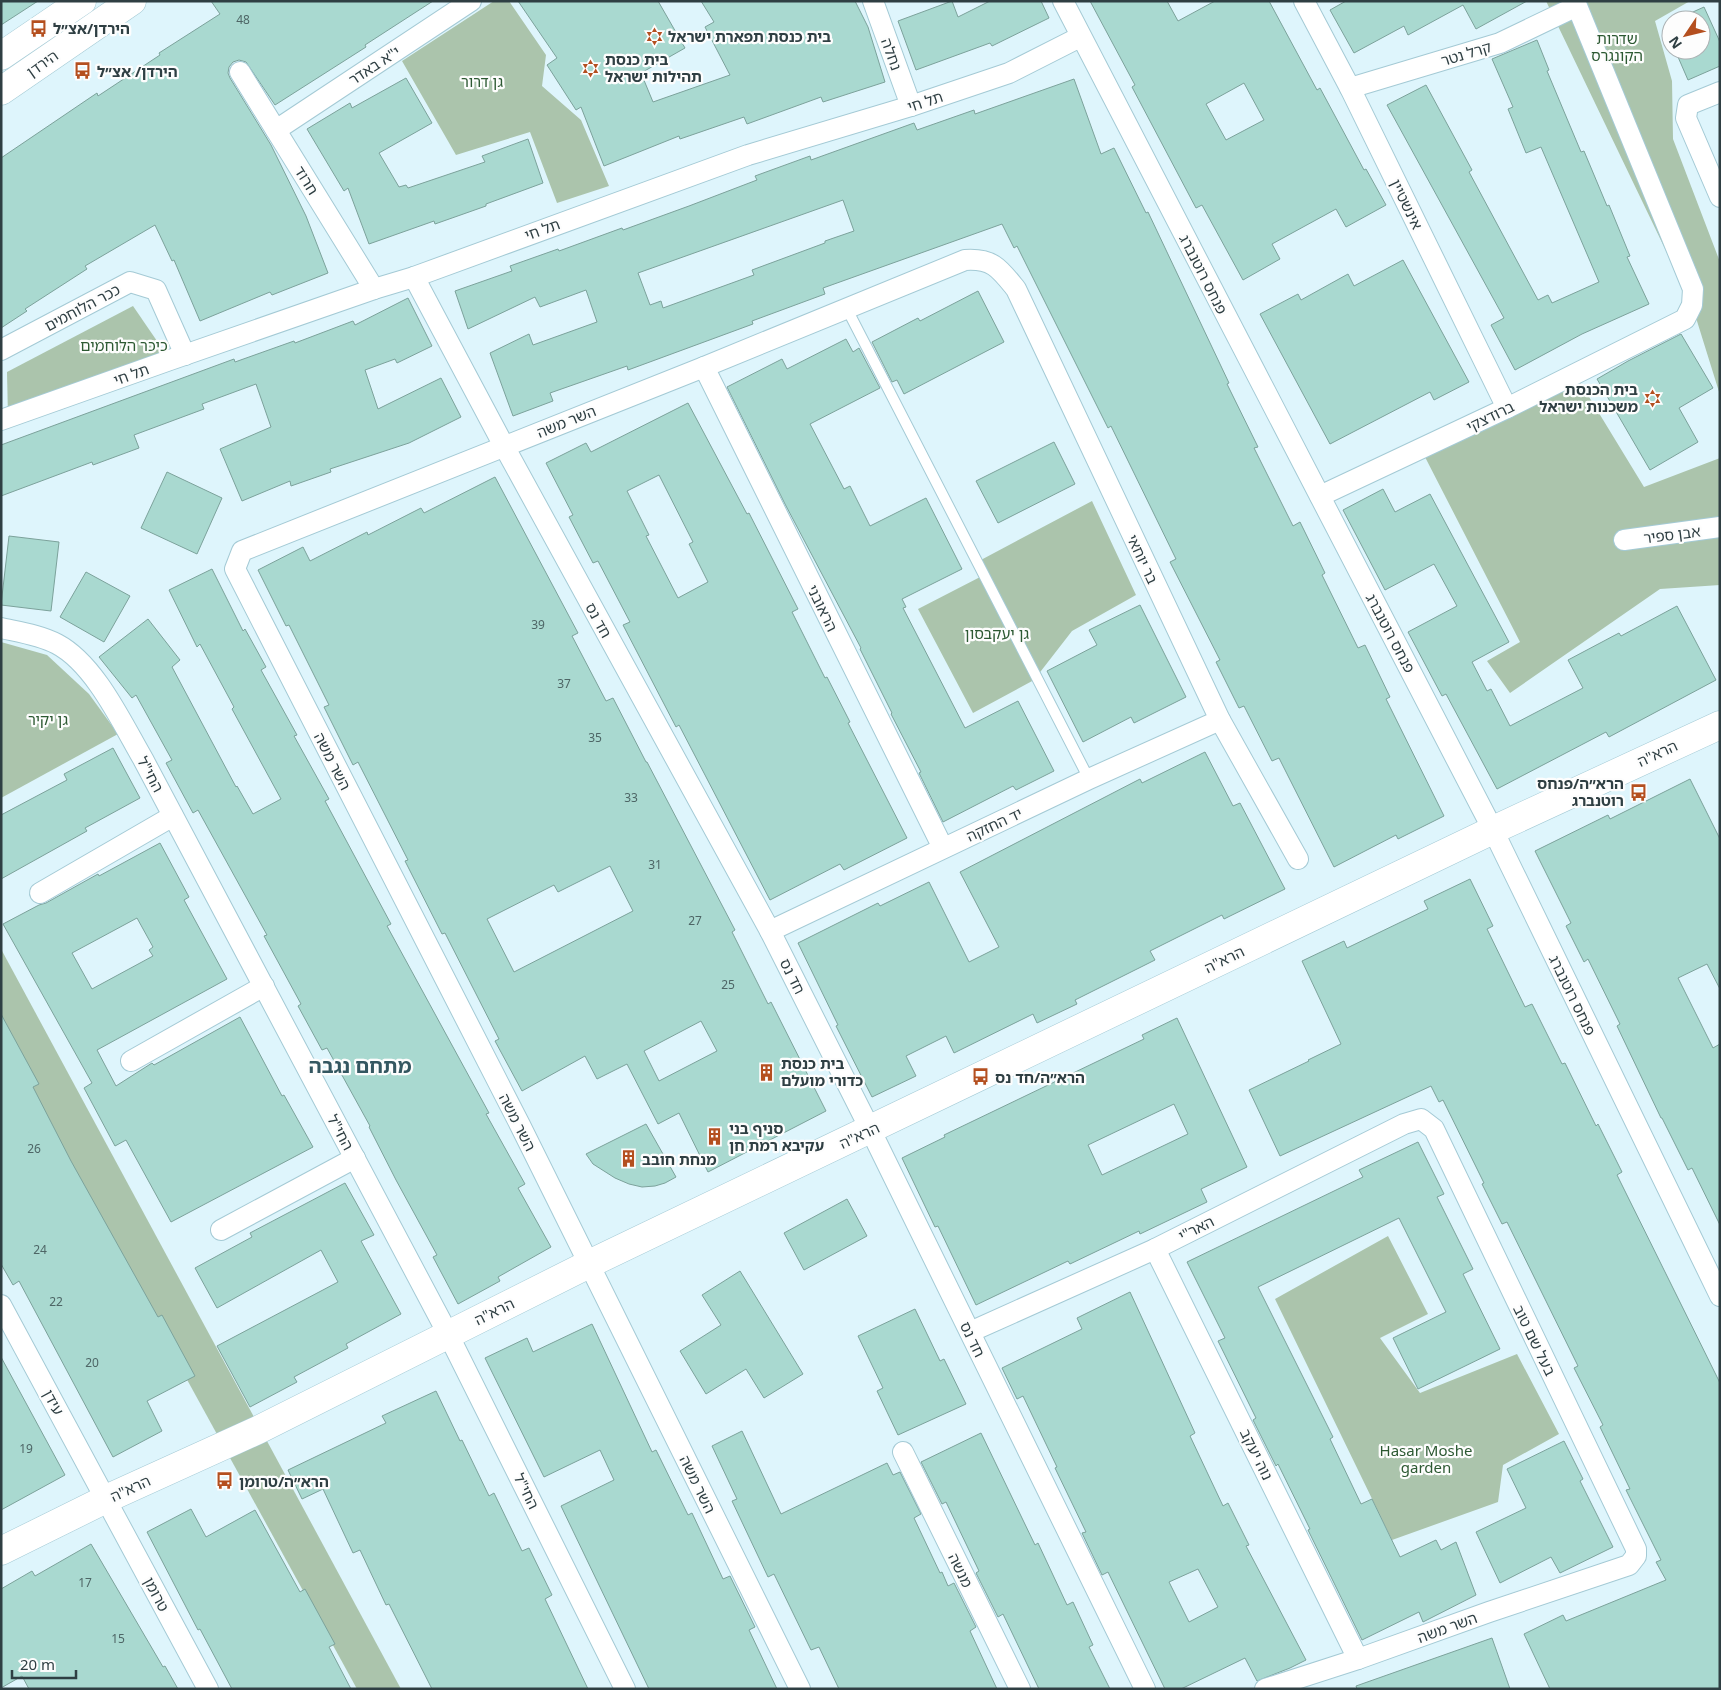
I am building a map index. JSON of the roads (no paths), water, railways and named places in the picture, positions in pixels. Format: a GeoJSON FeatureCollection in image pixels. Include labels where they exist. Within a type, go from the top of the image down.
{"type":"FeatureCollection","features":[{"type":"Feature","properties":{"kind":"street","name":"הירדן"},"geometry":{"type":"LineString","coordinates":[[1,56],[82,1]]}},
{"type":"Feature","properties":{"kind":"street","name":"הירדן"},"geometry":{"type":"LineString","coordinates":[[1,91],[132,1]]}},
{"type":"Feature","properties":{"kind":"street","name":"י\"א באדר"},"geometry":{"type":"LineString","coordinates":[[276,130],[472,1]]}},
{"type":"Feature","properties":{"kind":"street","name":"נחלה"},"geometry":{"type":"LineString","coordinates":[[873,1],[911,106]]}},
{"type":"Feature","properties":{"kind":"street","name":"פנחס רוטנברג"},"geometry":{"type":"LineString","coordinates":[[1063,1],[1493,830],[1714,1268],[1720,1296]]}},
{"type":"Feature","properties":{"kind":"street","name":"אינשטיין"},"geometry":{"type":"LineString","coordinates":[[1304,1],[1350,88],[1507,408]]}},
{"type":"Feature","properties":{"kind":"street","name":"קרל נטר"},"geometry":{"type":"LineString","coordinates":[[1350,88],[1500,42],[1577,6],[1694,289],[1692,305],[1685,319]]}},
{"type":"Feature","properties":{"kind":"street","name":"תל חי"},"geometry":{"type":"LineString","coordinates":[[1,420],[185,354],[414,277],[748,155],[911,106],[1009,73],[1080,37]]}},
{"type":"Feature","properties":{"kind":"street","name":"חרוד"},"geometry":{"type":"LineString","coordinates":[[240,72],[374,289]]}},
{"type":"Feature","properties":{"kind":"street"},"geometry":{"type":"LineString","coordinates":[[1720,92],[1688,105],[1686,118],[1720,197]]}},
{"type":"Feature","properties":{"kind":"street","name":"השר משה"},"geometry":{"type":"LineString","coordinates":[[800,1689],[516,1116],[235,569],[242,551],[704,367],[965,260],[977,259],[988,262]]}},
{"type":"Feature","properties":{"kind":"street","name":"בר יוחאי"},"geometry":{"type":"LineString","coordinates":[[988,262],[1000,270],[1016,289],[1220,720],[1298,859]]}},
{"type":"Feature","properties":{"kind":"street","name":"חד נס"},"geometry":{"type":"LineString","coordinates":[[414,277],[504,446],[770,930],[870,1129],[1145,1689]]}},
{"type":"Feature","properties":{"kind":"street","name":"ככר הלוחמים"},"geometry":{"type":"LineString","coordinates":[[1,350],[130,282],[156,290],[185,354]]}},
{"type":"Feature","properties":{"kind":"street","name":"ברודצקי"},"geometry":{"type":"LineString","coordinates":[[1320,496],[1507,408],[1685,319]]}},
{"type":"Feature","properties":{"kind":"street","name":"הראובני"},"geometry":{"type":"LineString","coordinates":[[704,367],[943,848]]}},
{"type":"Feature","properties":{"kind":"street","name":"אבן ספיר"},"geometry":{"type":"LineString","coordinates":[[1624,540],[1720,528]]}},
{"type":"Feature","properties":{"kind":"street","name":"החי\"ל"},"geometry":{"type":"LineString","coordinates":[[1,628],[31,635],[56,644],[78,659],[105,694],[173,816],[448,1334],[625,1689]]}},
{"type":"Feature","properties":{"kind":"street","name":"יד החזקה"},"geometry":{"type":"LineString","coordinates":[[770,930],[1220,720]]}},
{"type":"Feature","properties":{"kind":"street","name":"הרא\"ה"},"geometry":{"type":"LineString","coordinates":[[1,1550],[106,1499],[258,1430],[589,1264],[1493,830],[1720,725]]}},
{"type":"Feature","properties":{"kind":"street"},"geometry":{"type":"LineString","coordinates":[[40,893],[173,816]]}},
{"type":"Feature","properties":{"kind":"street"},"geometry":{"type":"LineString","coordinates":[[131,1061],[264,986]]}},
{"type":"Feature","properties":{"kind":"street","name":"האר\"י"},"geometry":{"type":"LineString","coordinates":[[970,1332],[1155,1249],[1404,1124],[1421,1119]]}},
{"type":"Feature","properties":{"kind":"street","name":"בעל שם טוב"},"geometry":{"type":"LineString","coordinates":[[1421,1119],[1434,1129],[1636,1549],[1636,1556],[1629,1564]]}},
{"type":"Feature","properties":{"kind":"street"},"geometry":{"type":"LineString","coordinates":[[221,1230],[355,1158]]}},
{"type":"Feature","properties":{"kind":"street","name":"נוה יעקב"},"geometry":{"type":"LineString","coordinates":[[1155,1249],[1358,1659]]}},
{"type":"Feature","properties":{"kind":"street","name":"עידן"},"geometry":{"type":"LineString","coordinates":[[3,1314],[106,1499]]}},
{"type":"Feature","properties":{"kind":"street","name":"מנשה"},"geometry":{"type":"LineString","coordinates":[[903,1452],[1020,1689]]}},
{"type":"Feature","properties":{"kind":"street","name":"טרומן"},"geometry":{"type":"LineString","coordinates":[[106,1499],[208,1689]]}},
{"type":"Feature","properties":{"kind":"street","name":"השר משה"},"geometry":{"type":"LineString","coordinates":[[1265,1689],[1358,1659],[1629,1564]]}},
{"type":"Feature","properties":{"kind":"lane"},"geometry":{"type":"LineString","coordinates":[[847,309],[1089,780]]}},
{"type":"Feature","properties":{"kind":"place","name":"הירדן/אצ״ל"},"geometry":{"type":"Point","coordinates":[39,28]}},
{"type":"Feature","properties":{"kind":"place","name":"בית כנסת תפארת ישראל"},"geometry":{"type":"Point","coordinates":[654,36]}},
{"type":"Feature","properties":{"kind":"place","name":"בית כנסת תהילות ישראל"},"geometry":{"type":"Point","coordinates":[591,68]}},
{"type":"Feature","properties":{"kind":"place","name":"הירדן/ אצ״ל"},"geometry":{"type":"Point","coordinates":[83,71]}},
{"type":"Feature","properties":{"kind":"place","name":"בית הכנסת משכנות ישראל"},"geometry":{"type":"Point","coordinates":[1652,398]}},
{"type":"Feature","properties":{"kind":"place","name":"הרא״ה/פנחס רוטנברג"},"geometry":{"type":"Point","coordinates":[1638,792]}},
{"type":"Feature","properties":{"kind":"place","name":"בית כנסת כדורי מועלם"},"geometry":{"type":"Point","coordinates":[767,1072]}},
{"type":"Feature","properties":{"kind":"place","name":"הרא״ה/חד נס"},"geometry":{"type":"Point","coordinates":[981,1077]}},
{"type":"Feature","properties":{"kind":"place","name":"סניף בני עקיבא רמת חן"},"geometry":{"type":"Point","coordinates":[715,1137]}},
{"type":"Feature","properties":{"kind":"place","name":"מנחת חובב"},"geometry":{"type":"Point","coordinates":[628,1159]}},
{"type":"Feature","properties":{"kind":"place","name":"הרא״ה/טרומן"},"geometry":{"type":"Point","coordinates":[225,1481]}},
{"type":"Feature","properties":{"kind":"district","name":"מתחם נגבה"},"geometry":{"type":"Point","coordinates":[360,1065]}},
{"type":"Feature","properties":{"kind":"park label","name":"שדרות הקונגרס"},"geometry":{"type":"Point","coordinates":[1617,46]}},
{"type":"Feature","properties":{"kind":"park label","name":"גן דרור"},"geometry":{"type":"Point","coordinates":[482,81]}},
{"type":"Feature","properties":{"kind":"park label","name":"כיכר הלוחמים"},"geometry":{"type":"Point","coordinates":[124,345]}},
{"type":"Feature","properties":{"kind":"park label","name":"גן יעקבסון"},"geometry":{"type":"Point","coordinates":[997,633]}},
{"type":"Feature","properties":{"kind":"park label","name":"גן יקיר"},"geometry":{"type":"Point","coordinates":[48,719]}},
{"type":"Feature","properties":{"kind":"park label","name":"Hasar Moshe garden"},"geometry":{"type":"Point","coordinates":[1426,1458]}}]}
